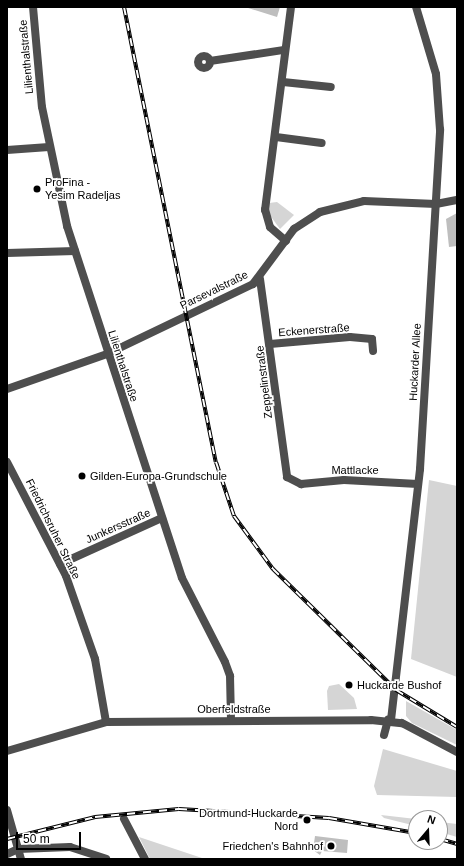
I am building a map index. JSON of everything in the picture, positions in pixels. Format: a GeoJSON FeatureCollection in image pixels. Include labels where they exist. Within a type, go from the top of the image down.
{"type":"FeatureCollection","features":[{"type":"Feature","properties":{"kind":"street","name":"Lilienthalstraße"},"geometry":{"type":"LineString","coordinates":[[33,7],[39,85],[49,148],[75,251],[107,354],[182,578],[225,662],[230,676],[231,720]]}},
{"type":"Feature","properties":{"kind":"street"},"geometry":{"type":"LineString","coordinates":[[286,241],[266,219],[271,152],[276,138],[283,82],[284,50],[291,7]]}},
{"type":"Feature","properties":{"kind":"street","name":"Huckarder Allee"},"geometry":{"type":"LineString","coordinates":[[384,735],[390,720],[418,484],[436,204],[439,97],[430,51],[416,7]]}},
{"type":"Feature","properties":{"kind":"street"},"geometry":{"type":"LineString","coordinates":[[210,61],[284,50]]}},
{"type":"Feature","properties":{"kind":"street"},"geometry":{"type":"LineString","coordinates":[[283,82],[331,87]]}},
{"type":"Feature","properties":{"kind":"street"},"geometry":{"type":"LineString","coordinates":[[276,138],[322,143]]}},
{"type":"Feature","properties":{"kind":"street"},"geometry":{"type":"LineString","coordinates":[[7,150],[49,148]]}},
{"type":"Feature","properties":{"kind":"street","name":"Parsevalstraße"},"geometry":{"type":"LineString","coordinates":[[7,389],[107,354],[260,279],[286,241],[303,221],[332,208],[364,201],[436,204],[457,200]]}},
{"type":"Feature","properties":{"kind":"street"},"geometry":{"type":"LineString","coordinates":[[7,253],[75,251]]}},
{"type":"Feature","properties":{"kind":"street","name":"Zeppelinstraße"},"geometry":{"type":"LineString","coordinates":[[260,279],[270,344],[285,471],[291,482]]}},
{"type":"Feature","properties":{"kind":"street","name":"Eckenerstraße"},"geometry":{"type":"LineString","coordinates":[[270,344],[350,337],[372,339],[373,351]]}},
{"type":"Feature","properties":{"kind":"street","name":"Friedrichsruher Straße"},"geometry":{"type":"LineString","coordinates":[[7,462],[60,564],[95,659],[106,722]]}},
{"type":"Feature","properties":{"kind":"street","name":"Mattlacke"},"geometry":{"type":"LineString","coordinates":[[291,482],[357,480],[418,484]]}},
{"type":"Feature","properties":{"kind":"street","name":"Junkersstraße"},"geometry":{"type":"LineString","coordinates":[[60,564],[162,518]]}},
{"type":"Feature","properties":{"kind":"street","name":"Oberfeldstraße"},"geometry":{"type":"LineString","coordinates":[[7,751],[106,722],[390,720],[457,752]]}},
{"type":"Feature","properties":{"kind":"street"},"geometry":{"type":"LineString","coordinates":[[7,810],[21,859]]}},
{"type":"Feature","properties":{"kind":"street"},"geometry":{"type":"LineString","coordinates":[[124,819],[145,859]]}},
{"type":"Feature","properties":{"kind":"street"},"geometry":{"type":"LineString","coordinates":[[7,854],[18,849],[70,847],[106,859]]}},
{"type":"Feature","properties":{"kind":"shaded area"},"geometry":{"type":"Polygon","coordinates":[[[277,202],[294,215],[280,229],[269,214],[269,203],[277,202]]]}},
{"type":"Feature","properties":{"kind":"shaded area"},"geometry":{"type":"Polygon","coordinates":[[[429,480],[457,486],[457,677],[411,659],[429,480]]]}},
{"type":"Feature","properties":{"kind":"shaded area"},"geometry":{"type":"Polygon","coordinates":[[[339,684],[354,698],[357,709],[328,710],[327,691],[329,686],[339,684]]]}},
{"type":"Feature","properties":{"kind":"shaded area"},"geometry":{"type":"Polygon","coordinates":[[[406,701],[457,730],[457,745],[412,723],[406,716],[406,701]]]}},
{"type":"Feature","properties":{"kind":"shaded area"},"geometry":{"type":"Polygon","coordinates":[[[383,749],[457,771],[457,797],[377,795],[374,786],[383,749]]]}},
{"type":"Feature","properties":{"kind":"shaded area"},"geometry":{"type":"Polygon","coordinates":[[[381,815],[408,818],[408,824],[384,818],[381,815]]]}},
{"type":"Feature","properties":{"kind":"shaded area"},"geometry":{"type":"Polygon","coordinates":[[[448,823],[457,824],[457,837],[448,834],[448,823]]]}},
{"type":"Feature","properties":{"kind":"shaded area"},"geometry":{"type":"Polygon","coordinates":[[[139,837],[205,859],[150,859],[139,837]]]}},
{"type":"Feature","properties":{"kind":"building"},"geometry":{"type":"Polygon","coordinates":[[[245,7],[280,7],[277,17],[245,7]]]}},
{"type":"Feature","properties":{"kind":"building"},"geometry":{"type":"Polygon","coordinates":[[[457,213],[457,246],[449,247],[446,219],[457,213]]]}},
{"type":"Feature","properties":{"kind":"building","name":"Friedchen's Bahnhof"},"geometry":{"type":"Polygon","coordinates":[[[315,836],[348,840],[347,853],[322,851],[320,855],[313,850],[315,836]]]}},
{"type":"Feature","properties":{"kind":"railway"},"geometry":{"type":"LineString","coordinates":[[124,7],[216,462],[234,516],[273,569],[396,690],[457,727]]}},
{"type":"Feature","properties":{"kind":"railway"},"geometry":{"type":"LineString","coordinates":[[7,839],[95,817],[179,809],[329,818],[408,832]]}},
{"type":"Feature","properties":{"kind":"railway"},"geometry":{"type":"LineString","coordinates":[[448,841],[457,844]]}},
{"type":"Feature","properties":{"kind":"place","name":"ProFina - Yesim Radeljas"},"geometry":{"type":"Point","coordinates":[37,189]}},
{"type":"Feature","properties":{"kind":"place","name":"Gilden-Europa-Grundschule"},"geometry":{"type":"Point","coordinates":[82,476]}},
{"type":"Feature","properties":{"kind":"place","name":"Huckarde Bushof"},"geometry":{"type":"Point","coordinates":[349,685]}},
{"type":"Feature","properties":{"kind":"place","name":"Dortmund-Huckarde Nord"},"geometry":{"type":"Point","coordinates":[307,820]}},
{"type":"Feature","properties":{"kind":"place","name":"Friedchen's Bahnhof"},"geometry":{"type":"Point","coordinates":[331,846]}}]}
